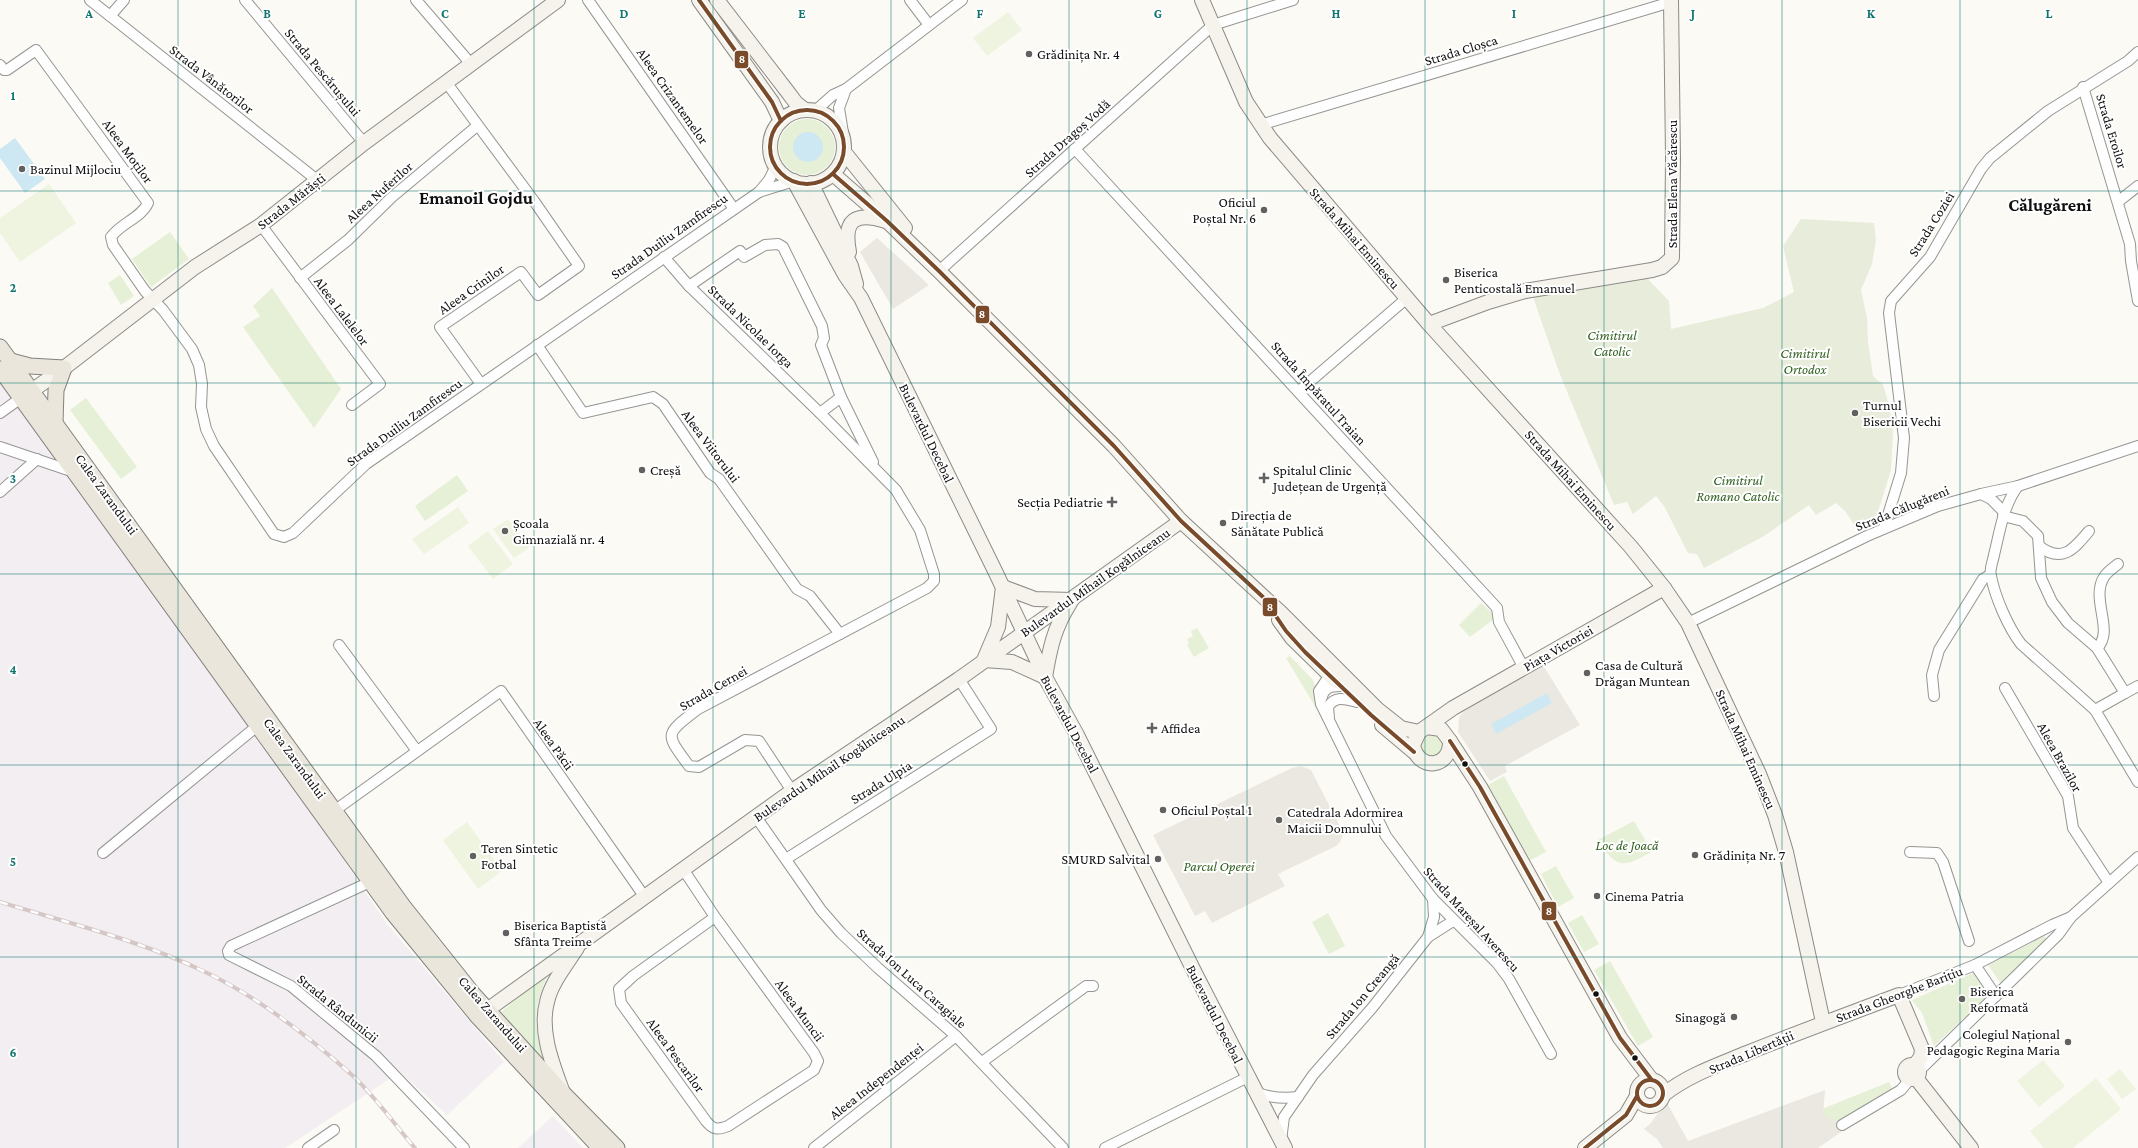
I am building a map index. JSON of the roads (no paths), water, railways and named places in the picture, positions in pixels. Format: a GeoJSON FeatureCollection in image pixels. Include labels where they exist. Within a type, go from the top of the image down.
{"type":"FeatureCollection","features":[{"type":"Feature","properties":{"kind":"main road","name":"Calea Zarandului"},"geometry":{"type":"LineString","coordinates":[[0,347],[5,365],[26,394],[76,473],[262,722],[334,811],[483,1013],[617,1148]]}},
{"type":"Feature","properties":{"kind":"main road"},"geometry":{"type":"LineString","coordinates":[[5,365],[64,368],[56,390],[55,423]]}},
{"type":"Feature","properties":{"kind":"main road","name":"Calea Zarandului"},"geometry":{"type":"LineString","coordinates":[[26,394],[55,423],[262,722],[370,882],[600,1148]]}},
{"type":"Feature","properties":{"kind":"street","name":"Strada Vânătorilor"},"geometry":{"type":"LineString","coordinates":[[90,0],[317,180]]}},
{"type":"Feature","properties":{"kind":"street"},"geometry":{"type":"LineString","coordinates":[[110,16],[124,0]]}},
{"type":"Feature","properties":{"kind":"street","name":"Strada Pescărușului"},"geometry":{"type":"LineString","coordinates":[[245,0],[364,143]]}},
{"type":"Feature","properties":{"kind":"street"},"geometry":{"type":"LineString","coordinates":[[416,0],[471,64]]}},
{"type":"Feature","properties":{"kind":"street","name":"Strada Mărăști"},"geometry":{"type":"LineString","coordinates":[[26,394],[64,368],[195,268],[261,225],[364,143],[558,0]]}},
{"type":"Feature","properties":{"kind":"street","name":"Aleea Crizantemelor"},"geometry":{"type":"LineString","coordinates":[[588,0],[734,209]]}},
{"type":"Feature","properties":{"kind":"street"},"geometry":{"type":"LineString","coordinates":[[699,0],[772,102],[781,121]]}},
{"type":"Feature","properties":{"kind":"street"},"geometry":{"type":"LineString","coordinates":[[717,0],[791,97],[810,110],[833,120],[844,146],[939,271]]}},
{"type":"Feature","properties":{"kind":"street"},"geometry":{"type":"LineString","coordinates":[[910,0],[929,25]]}},
{"type":"Feature","properties":{"kind":"street"},"geometry":{"type":"LineString","coordinates":[[794,181],[784,175],[776,166],[771,145],[774,132],[781,121],[789,115],[810,110],[833,95],[846,89],[962,0]]}},
{"type":"Feature","properties":{"kind":"street","name":"Strada Mihai Eminescu"},"geometry":{"type":"LineString","coordinates":[[1202,0],[1246,102],[1260,125],[1429,324],[1612,525],[1664,588],[1688,623],[1759,774],[1775,816],[1786,852],[1824,1022]]}},
{"type":"Feature","properties":{"kind":"street"},"geometry":{"type":"LineString","coordinates":[[1213,25],[1293,0]]}},
{"type":"Feature","properties":{"kind":"street","name":"Strada Cloșca"},"geometry":{"type":"LineString","coordinates":[[1260,125],[1671,1]]}},
{"type":"Feature","properties":{"kind":"street","name":"Strada Elena Văcărescu"},"geometry":{"type":"LineString","coordinates":[[1429,324],[1514,294],[1652,270],[1662,267],[1672,258],[1673,158],[1671,1]]}},
{"type":"Feature","properties":{"kind":"street","name":"Strada Dragoș Vodă"},"geometry":{"type":"LineString","coordinates":[[939,271],[1213,25]]}},
{"type":"Feature","properties":{"kind":"street","name":"Aleea Moților"},"geometry":{"type":"LineString","coordinates":[[0,65],[4,70],[7,70],[36,50],[148,203],[142,212],[115,230],[111,237],[112,246],[152,300]]}},
{"type":"Feature","properties":{"kind":"street","name":"Strada Coziei"},"geometry":{"type":"LineString","coordinates":[[1884,528],[1904,457],[1904,438],[1889,314],[1891,301],[1930,257],[1986,164],[2048,111],[2083,87],[2128,61],[2138,52]]}},
{"type":"Feature","properties":{"kind":"street","name":"Aleea Crinilor"},"geometry":{"type":"LineString","coordinates":[[446,82],[477,123],[477,126],[507,164],[579,266],[538,295],[521,272],[440,328],[481,384]]}},
{"type":"Feature","properties":{"kind":"street","name":"Strada Eroilor"},"geometry":{"type":"LineString","coordinates":[[2083,87],[2119,201],[2134,241],[2131,261],[2138,301]]}},
{"type":"Feature","properties":{"kind":"street"},"geometry":{"type":"LineString","coordinates":[[759,192],[794,181],[812,183],[823,180],[838,168],[844,146],[839,108],[846,89]]}},
{"type":"Feature","properties":{"kind":"street","name":"Aleea Nuferilor"},"geometry":{"type":"LineString","coordinates":[[300,278],[348,240],[392,197],[477,126]]}},
{"type":"Feature","properties":{"kind":"street","name":"Strada Împăratul Traian"},"geometry":{"type":"LineString","coordinates":[[1075,149],[1497,608],[1500,622],[1524,668]]}},
{"type":"Feature","properties":{"kind":"street"},"geometry":{"type":"LineString","coordinates":[[759,192],[769,180],[776,166]]}},
{"type":"Feature","properties":{"kind":"street"},"geometry":{"type":"LineString","coordinates":[[832,174],[887,221],[939,271],[1114,446],[1181,521],[1263,597],[1348,686],[1394,724],[1408,731],[1441,729],[1449,738],[1472,774],[1620,1038],[1650,1088]]}},
{"type":"Feature","properties":{"kind":"street","name":"Bulevardul Decebal"},"geometry":{"type":"LineString","coordinates":[[794,181],[845,275],[860,298],[1003,587],[1045,677],[1076,734],[1255,1092],[1283,1144]]}},
{"type":"Feature","properties":{"kind":"street","name":"Bulevardul Decebal"},"geometry":{"type":"LineString","coordinates":[[812,183],[851,266],[860,298]]}},
{"type":"Feature","properties":{"kind":"street"},"geometry":{"type":"LineString","coordinates":[[2119,201],[2138,186]]}},
{"type":"Feature","properties":{"kind":"street","name":"Strada Duiliu Zamfirescu"},"geometry":{"type":"LineString","coordinates":[[152,300],[163,310],[176,327],[199,365],[202,384],[201,406],[206,429],[214,446],[274,534],[284,537],[293,533],[366,464],[759,192]]}},
{"type":"Feature","properties":{"kind":"street"},"geometry":{"type":"LineString","coordinates":[[851,266],[846,236],[849,226],[853,221],[865,217],[887,221]]}},
{"type":"Feature","properties":{"kind":"street","name":"Aleea Lalelelor"},"geometry":{"type":"LineString","coordinates":[[261,225],[380,384],[352,405]]}},
{"type":"Feature","properties":{"kind":"street"},"geometry":{"type":"LineString","coordinates":[[690,286],[740,251],[744,257],[765,245],[778,244],[787,254],[822,326],[824,338],[821,345],[841,397],[878,471]]}},
{"type":"Feature","properties":{"kind":"street","name":"Strada Nicolae Iorga"},"geometry":{"type":"LineString","coordinates":[[664,257],[690,286],[820,412],[896,490],[920,530],[934,574],[934,581],[927,588]]}},
{"type":"Feature","properties":{"kind":"street"},"geometry":{"type":"LineString","coordinates":[[1299,391],[1407,298]]}},
{"type":"Feature","properties":{"kind":"street","name":"Aleea Viitorului"},"geometry":{"type":"LineString","coordinates":[[537,345],[583,413],[654,397],[662,404],[710,473],[719,479],[797,589],[810,596],[840,634]]}},
{"type":"Feature","properties":{"kind":"street"},"geometry":{"type":"LineString","coordinates":[[0,413],[26,394]]}},
{"type":"Feature","properties":{"kind":"street"},"geometry":{"type":"LineString","coordinates":[[820,412],[841,397]]}},
{"type":"Feature","properties":{"kind":"street","name":"Strada Călugăreni"},"geometry":{"type":"LineString","coordinates":[[1688,623],[1884,528],[1938,506],[1981,494],[2018,486],[2138,446]]}},
{"type":"Feature","properties":{"kind":"street"},"geometry":{"type":"LineString","coordinates":[[0,447],[76,473]]}},
{"type":"Feature","properties":{"kind":"street"},"geometry":{"type":"LineString","coordinates":[[0,492],[37,459]]}},
{"type":"Feature","properties":{"kind":"street"},"geometry":{"type":"LineString","coordinates":[[2018,486],[2012,494],[2004,514],[1990,575],[2013,633],[2021,644],[2095,710],[2138,782]]}},
{"type":"Feature","properties":{"kind":"street"},"geometry":{"type":"LineString","coordinates":[[1981,494],[1991,499],[2004,514],[2023,521],[2038,536],[2039,567],[2041,578],[2052,602],[2068,623],[2098,648],[2125,693]]}},
{"type":"Feature","properties":{"kind":"street","name":"Bulevardul Mihail Kogălniceanu"},"geometry":{"type":"LineString","coordinates":[[483,1013],[581,941],[792,791],[959,679],[1181,521]]}},
{"type":"Feature","properties":{"kind":"street"},"geometry":{"type":"LineString","coordinates":[[2039,546],[2052,554],[2063,554],[2076,546],[2088,531]]}},
{"type":"Feature","properties":{"kind":"street"},"geometry":{"type":"LineString","coordinates":[[2098,648],[2103,643],[2104,631],[2098,592],[2104,577],[2118,564]]}},
{"type":"Feature","properties":{"kind":"street"},"geometry":{"type":"LineString","coordinates":[[1934,696],[1932,675],[1939,650],[1983,579],[1990,575]]}},
{"type":"Feature","properties":{"kind":"street"},"geometry":{"type":"LineString","coordinates":[[1003,587],[1035,598],[1072,600],[1058,622],[1053,637],[1045,677],[1012,662],[984,660],[998,627],[1003,587]]}},
{"type":"Feature","properties":{"kind":"street","name":"Strada Cernei"},"geometry":{"type":"LineString","coordinates":[[792,791],[759,741],[745,740],[699,767],[694,767],[689,766],[672,742],[672,733],[677,725],[698,710],[927,588]]}},
{"type":"Feature","properties":{"kind":"street","name":"Piața Victoriei"},"geometry":{"type":"LineString","coordinates":[[1422,730],[1453,708],[1664,588]]}},
{"type":"Feature","properties":{"kind":"street"},"geometry":{"type":"LineString","coordinates":[[1263,597],[1292,638],[1330,675],[1348,686],[1357,702],[1414,752],[1422,761],[1428,763],[1439,762],[1456,766],[1472,774]]}},
{"type":"Feature","properties":{"kind":"street"},"geometry":{"type":"LineString","coordinates":[[339,645],[417,751]]}},
{"type":"Feature","properties":{"kind":"street"},"geometry":{"type":"LineString","coordinates":[[1321,704],[1319,691],[1330,675]]}},
{"type":"Feature","properties":{"kind":"street","name":"Strada Ulpia"},"geometry":{"type":"LineString","coordinates":[[786,859],[991,729],[959,679]]}},
{"type":"Feature","properties":{"kind":"street"},"geometry":{"type":"LineString","coordinates":[[1321,704],[1323,694],[1330,686],[1348,686]]}},
{"type":"Feature","properties":{"kind":"street"},"geometry":{"type":"LineString","coordinates":[[2095,710],[2138,686]]}},
{"type":"Feature","properties":{"kind":"street","name":"Aleea Brazilor"},"geometry":{"type":"LineString","coordinates":[[2005,688],[2068,796],[2071,806],[2073,828],[2109,883]]}},
{"type":"Feature","properties":{"kind":"street","name":"Aleea Păcii"},"geometry":{"type":"LineString","coordinates":[[334,811],[501,691],[644,896]]}},
{"type":"Feature","properties":{"kind":"street"},"geometry":{"type":"LineString","coordinates":[[1329,718],[1328,707],[1334,700],[1342,698],[1357,702]]}},
{"type":"Feature","properties":{"kind":"street","name":"Strada Mareșal Averescu"},"geometry":{"type":"LineString","coordinates":[[1321,704],[1329,718],[1336,738],[1386,836],[1433,898],[1453,921],[1497,963],[1509,979],[1551,1054]]}},
{"type":"Feature","properties":{"kind":"street"},"geometry":{"type":"LineString","coordinates":[[1439,762],[1448,753],[1453,708]]}},
{"type":"Feature","properties":{"kind":"street"},"geometry":{"type":"LineString","coordinates":[[103,853],[262,722]]}},
{"type":"Feature","properties":{"kind":"street"},"geometry":{"type":"LineString","coordinates":[[1414,752],[1414,738],[1422,730]]}},
{"type":"Feature","properties":{"kind":"street","name":"Strada Ion Luca Caragiale"},"geometry":{"type":"LineString","coordinates":[[756,817],[821,910],[842,933],[878,968],[956,1036],[1063,1148]]}},
{"type":"Feature","properties":{"kind":"street"},"geometry":{"type":"LineString","coordinates":[[1910,852],[1937,853],[1943,862],[1969,941]]}},
{"type":"Feature","properties":{"kind":"street","name":"Strada Gheorghe Barițiu"},"geometry":{"type":"LineString","coordinates":[[1842,1125],[1902,1090],[1915,1073],[2058,935],[2071,917],[2138,857]]}},
{"type":"Feature","properties":{"kind":"street","name":"Aleea Muncii"},"geometry":{"type":"LineString","coordinates":[[683,869],[715,917],[814,1053],[818,1061],[814,1070],[728,1126],[720,1129]]}},
{"type":"Feature","properties":{"kind":"street","name":"Strada Rândunicii"},"geometry":{"type":"LineString","coordinates":[[370,882],[231,946],[228,951],[229,955],[291,986],[376,1056],[464,1148]]}},
{"type":"Feature","properties":{"kind":"street"},"geometry":{"type":"LineString","coordinates":[[1428,937],[1434,917],[1433,898]]}},
{"type":"Feature","properties":{"kind":"street","name":"Aleea Pescarilor"},"geometry":{"type":"LineString","coordinates":[[715,917],[633,976],[619,989],[621,1003],[701,1115],[710,1126],[720,1129]]}},
{"type":"Feature","properties":{"kind":"street","name":"Strada Gheorghe Barițiu"},"geometry":{"type":"LineString","coordinates":[[1824,1022],[1899,995],[1975,965],[2052,925],[2071,917]]}},
{"type":"Feature","properties":{"kind":"street","name":"Strada Ion Creangă"},"geometry":{"type":"LineString","coordinates":[[1283,1144],[1284,1117],[1290,1106],[1314,1074],[1372,1008],[1428,937],[1453,921]]}},
{"type":"Feature","properties":{"kind":"street"},"geometry":{"type":"LineString","coordinates":[[563,1093],[549,1048],[545,1011],[553,986],[581,941]]}},
{"type":"Feature","properties":{"kind":"street","name":"Strada Gheorghe Barițiu"},"geometry":{"type":"LineString","coordinates":[[1975,965],[1996,996]]}},
{"type":"Feature","properties":{"kind":"street"},"geometry":{"type":"LineString","coordinates":[[982,1062],[1086,986],[1093,986]]}},
{"type":"Feature","properties":{"kind":"street"},"geometry":{"type":"LineString","coordinates":[[1899,995],[1922,1050],[1915,1073],[1971,1148]]}},
{"type":"Feature","properties":{"kind":"street","name":"Strada Libertății"},"geometry":{"type":"LineString","coordinates":[[1650,1088],[1678,1083],[1824,1022]]}},
{"type":"Feature","properties":{"kind":"street","name":"Aleea Independenței"},"geometry":{"type":"LineString","coordinates":[[814,1148],[956,1036]]}},
{"type":"Feature","properties":{"kind":"street"},"geometry":{"type":"LineString","coordinates":[[1105,1148],[1248,1077]]}},
{"type":"Feature","properties":{"kind":"street"},"geometry":{"type":"LineString","coordinates":[[1597,1148],[1648,1106],[1641,1103],[1650,1088]]}},
{"type":"Feature","properties":{"kind":"street"},"geometry":{"type":"LineString","coordinates":[[1585,1148],[1626,1115],[1650,1088]]}},
{"type":"Feature","properties":{"kind":"street"},"geometry":{"type":"LineString","coordinates":[[1255,1092],[1268,1097],[1284,1099],[1298,1097]]}},
{"type":"Feature","properties":{"kind":"street"},"geometry":{"type":"LineString","coordinates":[[308,1148],[334,1130]]}},
{"type":"Feature","properties":{"kind":"water"},"geometry":{"type":"Polygon","coordinates":[[[808,132],[819,136],[823,147],[819,158],[808,162],[797,158],[793,147],[797,136],[808,132]]]}},
{"type":"Feature","properties":{"kind":"water","name":"Bazinul Mijlociu"},"geometry":{"type":"Polygon","coordinates":[[[15,138],[45,179],[25,193],[0,158],[0,149],[15,138]]]}},
{"type":"Feature","properties":{"kind":"water"},"geometry":{"type":"Polygon","coordinates":[[[1547,693],[1552,703],[1496,734],[1491,724],[1547,693]]]}},
{"type":"Feature","properties":{"kind":"railway"},"geometry":{"type":"LineString","coordinates":[[0,902],[154,950],[203,971],[243,992],[300,1032],[352,1075],[415,1148]]}},
{"type":"Feature","properties":{"kind":"place","name":"Grădinița Nr. 4"},"geometry":{"type":"Point","coordinates":[1029,54]}},
{"type":"Feature","properties":{"kind":"place","name":"Bazinul Mijlociu"},"geometry":{"type":"Point","coordinates":[22,169]}},
{"type":"Feature","properties":{"kind":"place","name":"Oficiul Poștal Nr. 6"},"geometry":{"type":"Point","coordinates":[1264,210]}},
{"type":"Feature","properties":{"kind":"place","name":"Biserica Penticostală Emanuel"},"geometry":{"type":"Point","coordinates":[1446,280]}},
{"type":"Feature","properties":{"kind":"place","name":"Turnul Bisericii Vechi"},"geometry":{"type":"Point","coordinates":[1855,413]}},
{"type":"Feature","properties":{"kind":"place","name":"Creșă"},"geometry":{"type":"Point","coordinates":[642,470]}},
{"type":"Feature","properties":{"kind":"place","name":"Spitalul Clinic Județean de Urgență"},"geometry":{"type":"Point","coordinates":[1264,478]}},
{"type":"Feature","properties":{"kind":"place","name":"Secția Pediatrie"},"geometry":{"type":"Point","coordinates":[1112,502]}},
{"type":"Feature","properties":{"kind":"place","name":"Direcția de Sănătate Publică"},"geometry":{"type":"Point","coordinates":[1223,523]}},
{"type":"Feature","properties":{"kind":"place","name":"Școala Gimnazială nr. 4"},"geometry":{"type":"Point","coordinates":[505,531]}},
{"type":"Feature","properties":{"kind":"place","name":"Casa de Cultură Drăgan Muntean"},"geometry":{"type":"Point","coordinates":[1587,673]}},
{"type":"Feature","properties":{"kind":"place","name":"Affidea"},"geometry":{"type":"Point","coordinates":[1152,728]}},
{"type":"Feature","properties":{"kind":"place","name":"Oficiul Poștal 1"},"geometry":{"type":"Point","coordinates":[1163,810]}},
{"type":"Feature","properties":{"kind":"place","name":"Catedrala Adormirea Maicii Domnului"},"geometry":{"type":"Point","coordinates":[1279,820]}},
{"type":"Feature","properties":{"kind":"place","name":"Grădinița Nr. 7"},"geometry":{"type":"Point","coordinates":[1695,855]}},
{"type":"Feature","properties":{"kind":"place","name":"Teren Sintetic Fotbal"},"geometry":{"type":"Point","coordinates":[473,856]}},
{"type":"Feature","properties":{"kind":"place","name":"SMURD Salvital"},"geometry":{"type":"Point","coordinates":[1158,859]}},
{"type":"Feature","properties":{"kind":"place","name":"Cinema Patria"},"geometry":{"type":"Point","coordinates":[1597,896]}},
{"type":"Feature","properties":{"kind":"place","name":"Biserica Baptistă Sfânta Treime"},"geometry":{"type":"Point","coordinates":[506,933]}},
{"type":"Feature","properties":{"kind":"place","name":"Biserica Reformată"},"geometry":{"type":"Point","coordinates":[1962,999]}},
{"type":"Feature","properties":{"kind":"place","name":"Sinagogă"},"geometry":{"type":"Point","coordinates":[1734,1017]}},
{"type":"Feature","properties":{"kind":"place","name":"Colegiul Național Pedagogic Regina Maria"},"geometry":{"type":"Point","coordinates":[2068,1042]}},
{"type":"Feature","properties":{"kind":"district","name":"Emanoil Gojdu"},"geometry":{"type":"Point","coordinates":[476,198]}},
{"type":"Feature","properties":{"kind":"district","name":"Călugăreni"},"geometry":{"type":"Point","coordinates":[2050,205]}},
{"type":"Feature","properties":{"kind":"park label","name":"Cimitirul Catolic"},"geometry":{"type":"Point","coordinates":[1612,344]}},
{"type":"Feature","properties":{"kind":"park label","name":"Cimitirul Ortodox"},"geometry":{"type":"Point","coordinates":[1805,362]}},
{"type":"Feature","properties":{"kind":"park label","name":"Cimitirul Romano Catolic"},"geometry":{"type":"Point","coordinates":[1738,488]}},
{"type":"Feature","properties":{"kind":"park label","name":"Loc de Joacă"},"geometry":{"type":"Point","coordinates":[1627,845]}},
{"type":"Feature","properties":{"kind":"park label","name":"Parcul Operei"},"geometry":{"type":"Point","coordinates":[1219,866]}}]}
